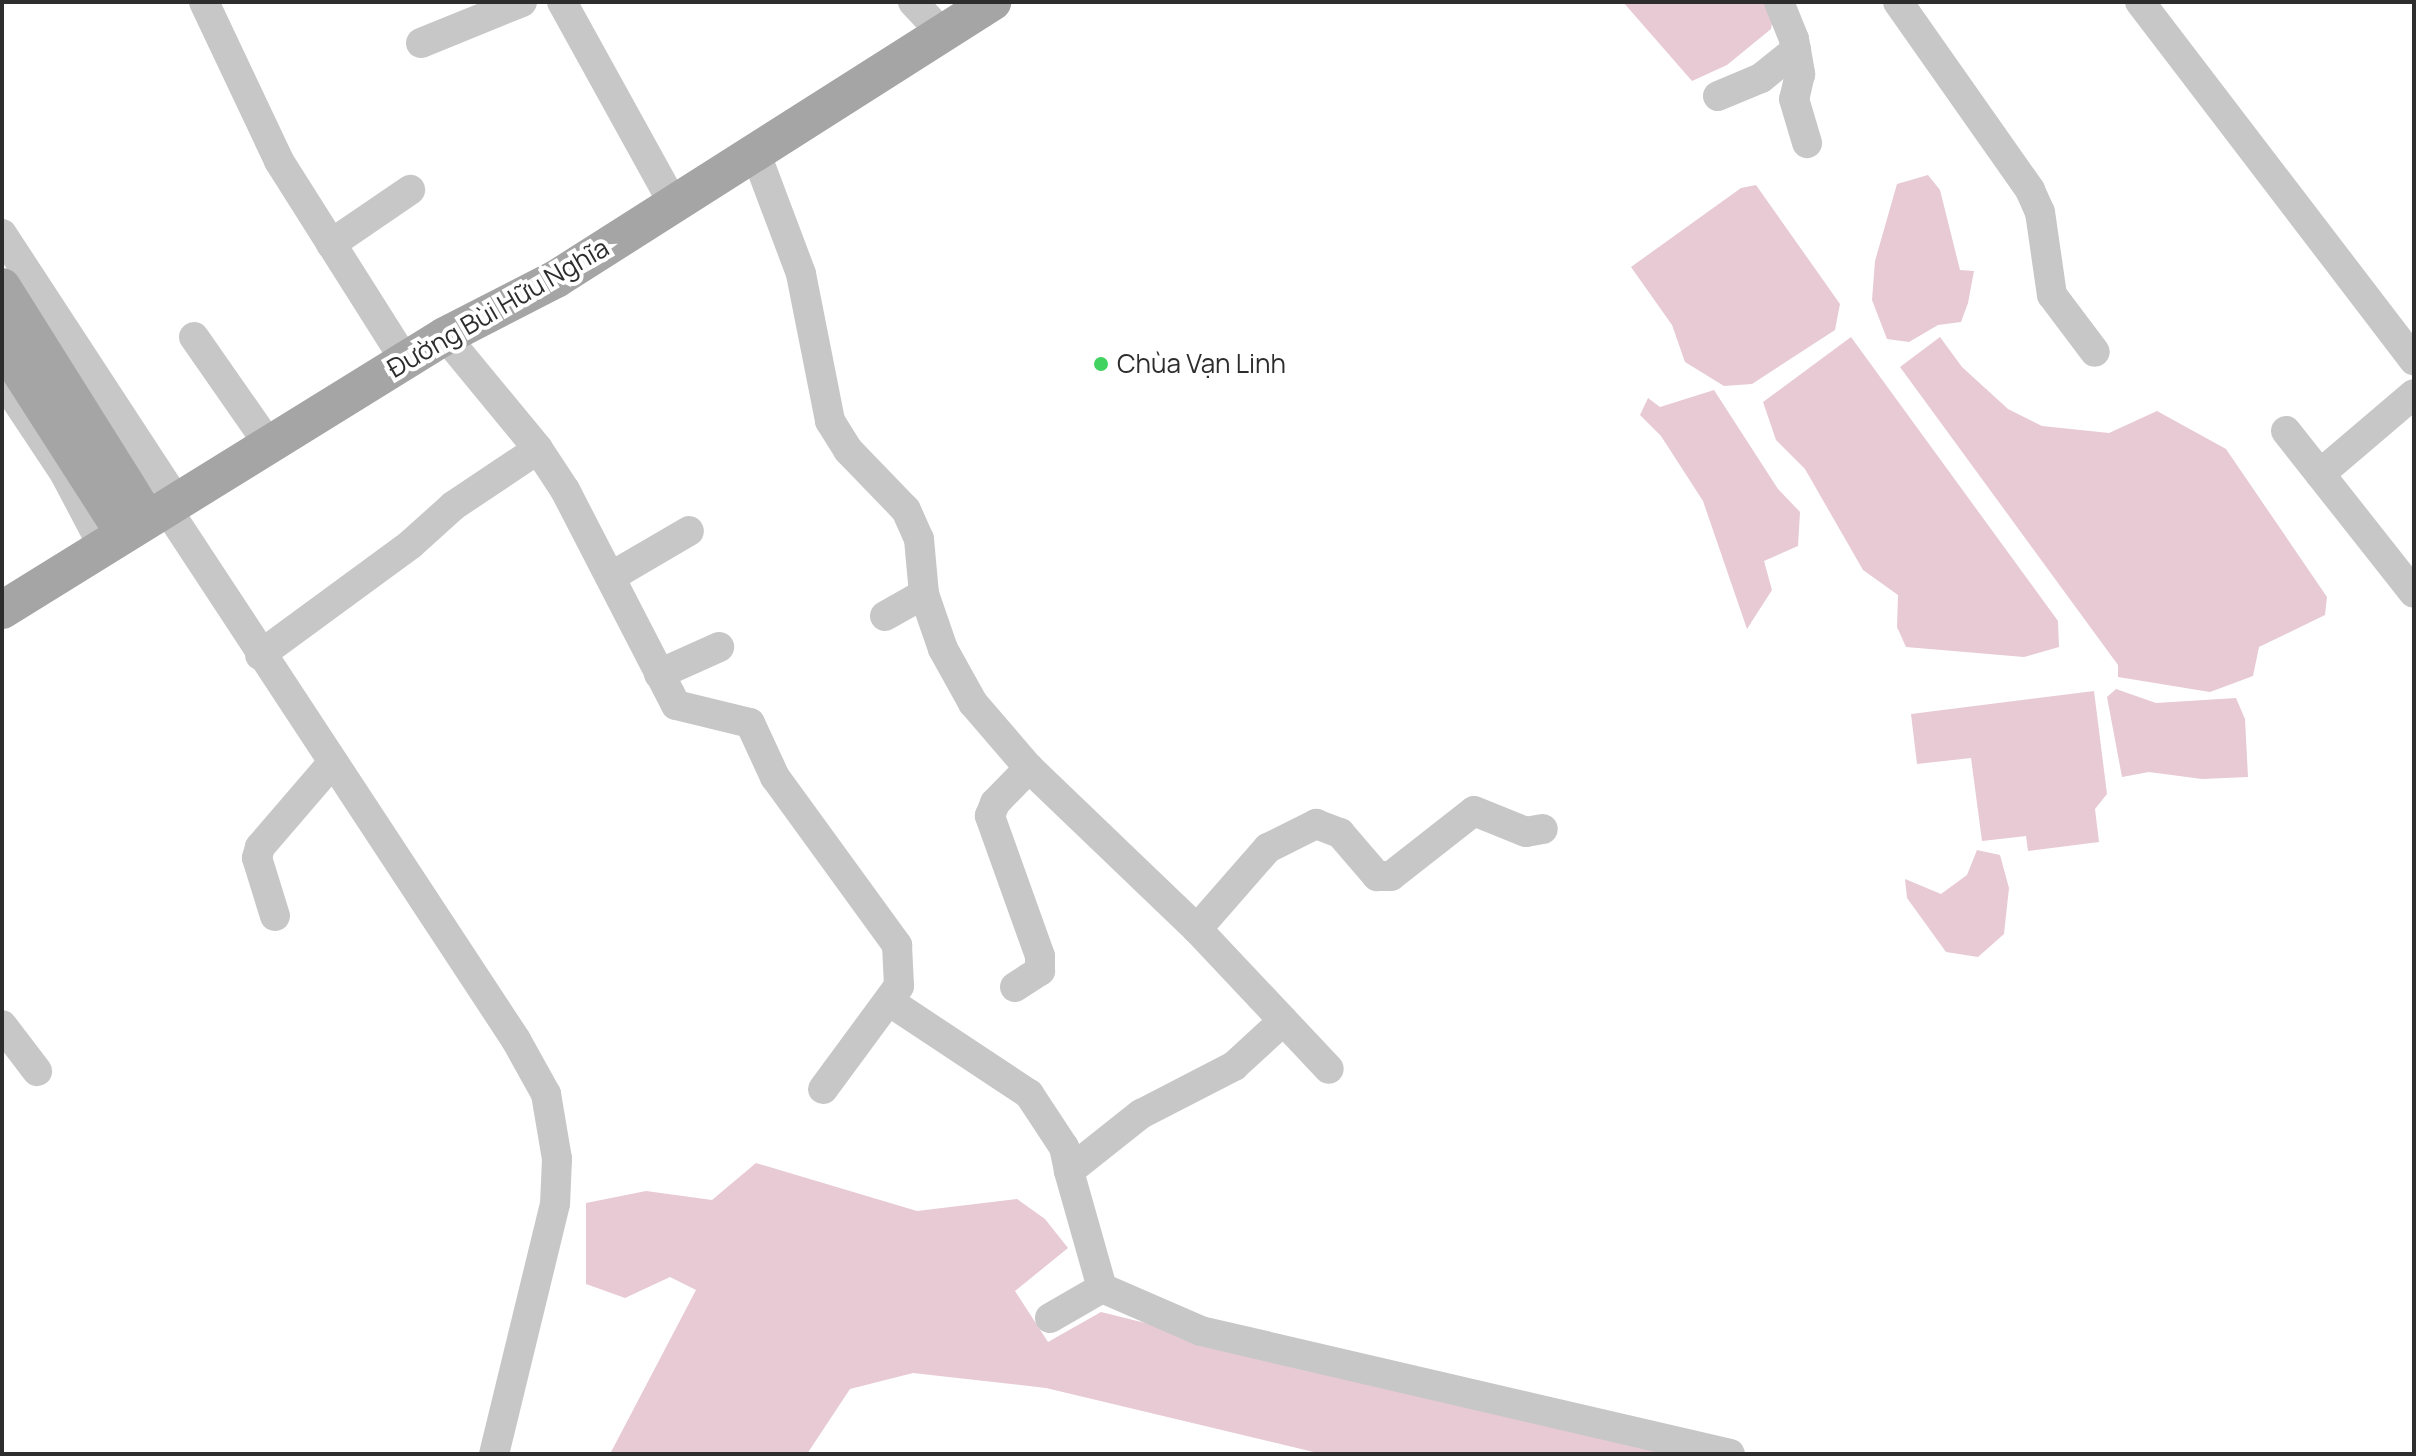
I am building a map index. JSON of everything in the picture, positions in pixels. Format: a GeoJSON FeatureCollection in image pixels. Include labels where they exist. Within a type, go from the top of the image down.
{"type":"FeatureCollection","features":[{"type":"Feature","properties":{"kind":"main road","name":"Đường Bùi Hữu Nghĩa"},"geometry":{"type":"LineString","coordinates":[[2,610],[445,336],[556,279],[673,203],[756,154],[940,31],[992,2]]}},
{"type":"Feature","properties":{"kind":"main road"},"geometry":{"type":"LineString","coordinates":[[2,287],[101,442],[143,521]]}},
{"type":"Feature","properties":{"kind":"main road"},"geometry":{"type":"LineString","coordinates":[[2,343],[96,486],[143,521]]}},
{"type":"Feature","properties":{"kind":"street"},"geometry":{"type":"LineString","coordinates":[[204,2],[279,161],[405,360]]}},
{"type":"Feature","properties":{"kind":"street"},"geometry":{"type":"LineString","coordinates":[[421,43],[522,2]]}},
{"type":"Feature","properties":{"kind":"street"},"geometry":{"type":"LineString","coordinates":[[562,2],[673,203]]}},
{"type":"Feature","properties":{"kind":"street"},"geometry":{"type":"LineString","coordinates":[[913,2],[940,31]]}},
{"type":"Feature","properties":{"kind":"street"},"geometry":{"type":"LineString","coordinates":[[1779,2],[1796,50],[1800,74],[1794,99],[1807,143]]}},
{"type":"Feature","properties":{"kind":"street"},"geometry":{"type":"LineString","coordinates":[[1898,2],[2030,190],[2040,212],[2052,295],[2095,352]]}},
{"type":"Feature","properties":{"kind":"street"},"geometry":{"type":"LineString","coordinates":[[2140,2],[2414,360]]}},
{"type":"Feature","properties":{"kind":"street"},"geometry":{"type":"LineString","coordinates":[[1718,96],[1761,78],[1796,50]]}},
{"type":"Feature","properties":{"kind":"street"},"geometry":{"type":"LineString","coordinates":[[756,154],[801,274],[830,421],[848,450],[906,510],[919,539],[924,594],[943,649],[973,703],[1029,768],[1197,929],[1329,1069]]}},
{"type":"Feature","properties":{"kind":"street"},"geometry":{"type":"LineString","coordinates":[[331,244],[410,190]]}},
{"type":"Feature","properties":{"kind":"street"},"geometry":{"type":"LineString","coordinates":[[2,234],[143,521],[260,655],[516,1040],[546,1094],[557,1159],[550,1236],[494,1454]]}},
{"type":"Feature","properties":{"kind":"street"},"geometry":{"type":"LineString","coordinates":[[445,336],[538,449],[612,576],[676,705],[750,723],[775,777],[897,945],[899,986],[823,1089]]}},
{"type":"Feature","properties":{"kind":"street"},"geometry":{"type":"LineString","coordinates":[[194,337],[268,443]]}},
{"type":"Feature","properties":{"kind":"street"},"geometry":{"type":"LineString","coordinates":[[2,379],[65,474],[143,521]]}},
{"type":"Feature","properties":{"kind":"street"},"geometry":{"type":"LineString","coordinates":[[2320,474],[2414,394]]}},
{"type":"Feature","properties":{"kind":"street"},"geometry":{"type":"LineString","coordinates":[[2286,431],[2414,593]]}},
{"type":"Feature","properties":{"kind":"street"},"geometry":{"type":"LineString","coordinates":[[260,655],[400,552],[453,506],[538,449]]}},
{"type":"Feature","properties":{"kind":"street"},"geometry":{"type":"LineString","coordinates":[[612,576],[689,531]]}},
{"type":"Feature","properties":{"kind":"street"},"geometry":{"type":"LineString","coordinates":[[885,616],[924,594]]}},
{"type":"Feature","properties":{"kind":"street"},"geometry":{"type":"LineString","coordinates":[[659,674],[719,647]]}},
{"type":"Feature","properties":{"kind":"street"},"geometry":{"type":"LineString","coordinates":[[275,916],[257,858],[260,847],[333,762]]}},
{"type":"Feature","properties":{"kind":"street"},"geometry":{"type":"LineString","coordinates":[[1015,987],[1040,971],[1040,956],[990,816],[995,803],[1029,768]]}},
{"type":"Feature","properties":{"kind":"street"},"geometry":{"type":"LineString","coordinates":[[1197,929],[1268,848],[1316,824],[1340,833],[1377,876],[1391,876],[1474,811],[1526,832],[1543,829]]}},
{"type":"Feature","properties":{"kind":"street"},"geometry":{"type":"LineString","coordinates":[[890,1002],[1029,1094],[1064,1147],[1102,1288]]}},
{"type":"Feature","properties":{"kind":"street"},"geometry":{"type":"LineString","coordinates":[[1069,1171],[1141,1114],[1234,1066],[1283,1021]]}},
{"type":"Feature","properties":{"kind":"street"},"geometry":{"type":"LineString","coordinates":[[2,1025],[37,1071]]}},
{"type":"Feature","properties":{"kind":"street"},"geometry":{"type":"LineString","coordinates":[[1050,1318],[1102,1288]]}},
{"type":"Feature","properties":{"kind":"street"},"geometry":{"type":"LineString","coordinates":[[1102,1288],[1201,1331],[1730,1454]]}},
{"type":"Feature","properties":{"kind":"shaded area"},"geometry":{"type":"Polygon","coordinates":[[[1623,2],[1766,2],[1774,10],[1771,29],[1727,65],[1692,81],[1623,2]]]}},
{"type":"Feature","properties":{"kind":"shaded area"},"geometry":{"type":"Polygon","coordinates":[[[1928,175],[1940,190],[1960,270],[1974,271],[1968,303],[1961,322],[1938,325],[1909,342],[1887,339],[1872,300],[1875,261],[1897,184],[1928,175]]]}},
{"type":"Feature","properties":{"kind":"shaded area"},"geometry":{"type":"Polygon","coordinates":[[[1756,185],[1840,304],[1835,330],[1752,384],[1724,386],[1685,362],[1672,325],[1631,267],[1741,188],[1756,185]]]}},
{"type":"Feature","properties":{"kind":"shaded area"},"geometry":{"type":"Polygon","coordinates":[[[1851,337],[2058,621],[2059,647],[2024,657],[1906,647],[1897,627],[1898,595],[1863,570],[1805,469],[1776,440],[1763,402],[1851,337]]]}},
{"type":"Feature","properties":{"kind":"shaded area"},"geometry":{"type":"Polygon","coordinates":[[[1940,337],[1962,367],[2008,409],[2042,426],[2109,433],[2157,411],[2226,449],[2327,597],[2325,615],[2259,647],[2253,676],[2210,692],[2118,677],[2118,665],[1900,367],[1940,337]]]}},
{"type":"Feature","properties":{"kind":"shaded area"},"geometry":{"type":"Polygon","coordinates":[[[1714,390],[1778,489],[1800,512],[1798,546],[1764,561],[1772,590],[1747,629],[1703,501],[1661,436],[1640,415],[1648,398],[1660,407],[1714,390]]]}},
{"type":"Feature","properties":{"kind":"shaded area"},"geometry":{"type":"Polygon","coordinates":[[[2116,689],[2156,703],[2236,698],[2245,719],[2248,777],[2202,779],[2149,772],[2122,777],[2107,697],[2116,689]]]}},
{"type":"Feature","properties":{"kind":"shaded area"},"geometry":{"type":"Polygon","coordinates":[[[2094,691],[2107,794],[2095,809],[2099,842],[2028,851],[2026,836],[1982,841],[1971,758],[1917,764],[1911,714],[2094,691]]]}},
{"type":"Feature","properties":{"kind":"shaded area"},"geometry":{"type":"Polygon","coordinates":[[[1977,850],[2000,855],[2009,888],[2004,934],[1978,957],[1946,952],[1907,898],[1905,879],[1941,894],[1967,875],[1977,850]]]}},
{"type":"Feature","properties":{"kind":"shaded area"},"geometry":{"type":"Polygon","coordinates":[[[756,1163],[917,1211],[1017,1199],[1045,1219],[1068,1248],[1015,1291],[1048,1342],[1101,1312],[1674,1454],[1322,1454],[1046,1388],[913,1373],[850,1389],[807,1454],[610,1454],[696,1290],[670,1277],[625,1298],[586,1284],[586,1203],[646,1191],[712,1200],[756,1163]]]}},
{"type":"Feature","properties":{"kind":"place","name":"Chùa Vạn Linh"},"geometry":{"type":"Point","coordinates":[1101,364]}}]}
